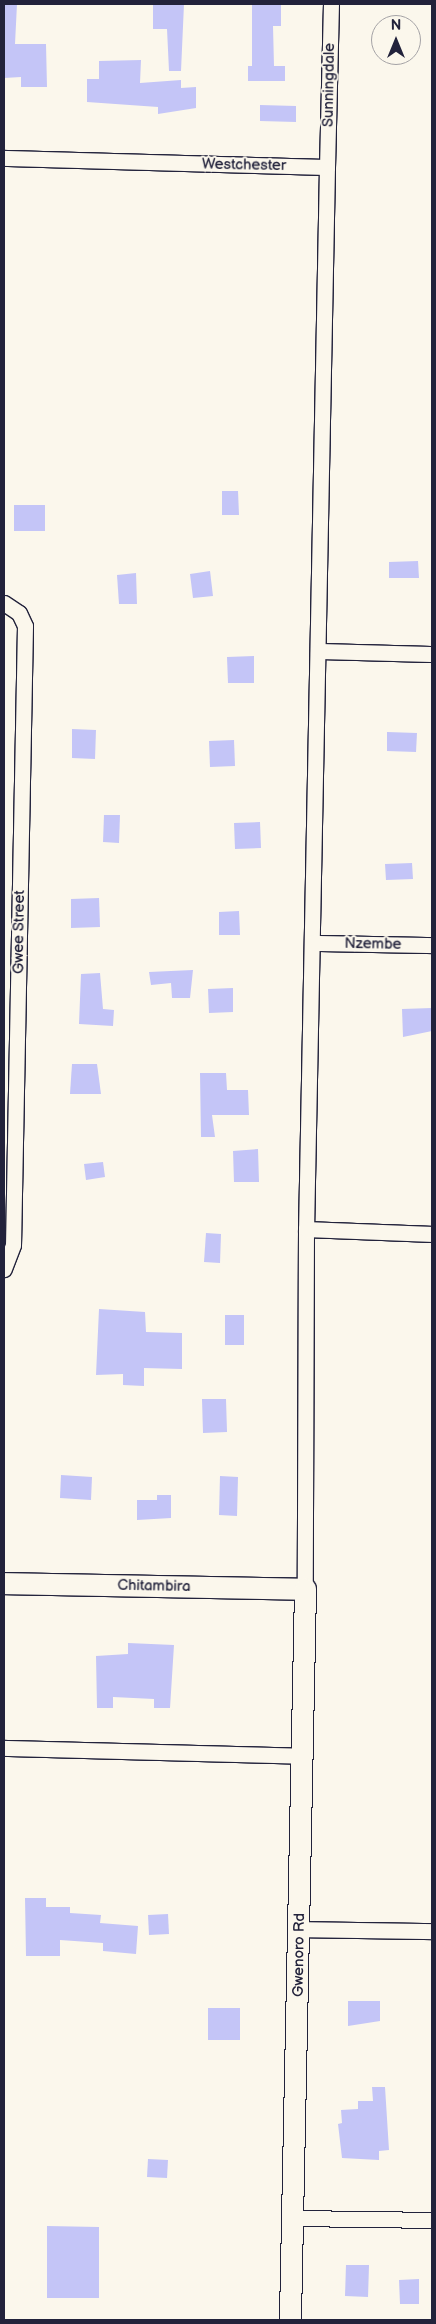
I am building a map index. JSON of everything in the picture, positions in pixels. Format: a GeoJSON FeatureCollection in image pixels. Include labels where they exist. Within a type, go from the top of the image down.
{"type":"FeatureCollection","features":[{"type":"Feature","properties":{"kind":"street","name":"Sunningdale"},"geometry":{"type":"LineString","coordinates":[[327,167],[331,4]]}},
{"type":"Feature","properties":{"kind":"street","name":"Westchester"},"geometry":{"type":"LineString","coordinates":[[4,158],[327,167]]}},
{"type":"Feature","properties":{"kind":"street"},"geometry":{"type":"LineString","coordinates":[[305,1589],[306,1229],[327,167]]}},
{"type":"Feature","properties":{"kind":"street","name":"Gwee Street"},"geometry":{"type":"LineString","coordinates":[[4,603],[19,613],[25,626],[12,1245],[4,1269]]}},
{"type":"Feature","properties":{"kind":"street"},"geometry":{"type":"LineString","coordinates":[[318,651],[432,654]]}},
{"type":"Feature","properties":{"kind":"street","name":"Nzembe"},"geometry":{"type":"LineString","coordinates":[[313,943],[432,945]]}},
{"type":"Feature","properties":{"kind":"street"},"geometry":{"type":"LineString","coordinates":[[306,1229],[432,1234]]}},
{"type":"Feature","properties":{"kind":"street","name":"Chitambira"},"geometry":{"type":"LineString","coordinates":[[4,1583],[305,1589]]}},
{"type":"Feature","properties":{"kind":"street","name":"Gwenoro Rd"},"geometry":{"type":"LineString","coordinates":[[290,2320],[304,1756],[305,1589]]}},
{"type":"Feature","properties":{"kind":"street"},"geometry":{"type":"LineString","coordinates":[[4,1748],[304,1756]]}},
{"type":"Feature","properties":{"kind":"street"},"geometry":{"type":"LineString","coordinates":[[299,1929],[432,1931]]}},
{"type":"Feature","properties":{"kind":"street"},"geometry":{"type":"LineString","coordinates":[[294,2218],[432,2220]]}},
{"type":"Feature","properties":{"kind":"building"},"geometry":{"type":"Polygon","coordinates":[[[4,4],[17,4],[15,44],[46,44],[47,87],[21,87],[21,77],[4,78],[4,4]]]}},
{"type":"Feature","properties":{"kind":"building"},"geometry":{"type":"Polygon","coordinates":[[[153,4],[184,4],[181,71],[169,71],[167,29],[153,29],[153,4]]]}},
{"type":"Feature","properties":{"kind":"building"},"geometry":{"type":"Polygon","coordinates":[[[252,4],[281,4],[281,26],[273,26],[274,66],[285,66],[285,81],[248,81],[248,66],[252,66],[252,4]]]}},
{"type":"Feature","properties":{"kind":"building"},"geometry":{"type":"Polygon","coordinates":[[[141,60],[140,83],[181,80],[181,88],[196,87],[196,108],[158,114],[158,107],[87,102],[87,79],[99,79],[99,61],[141,60]]]}},
{"type":"Feature","properties":{"kind":"building"},"geometry":{"type":"Polygon","coordinates":[[[260,105],[296,106],[296,122],[260,121],[260,105]]]}},
{"type":"Feature","properties":{"kind":"building"},"geometry":{"type":"Polygon","coordinates":[[[222,491],[238,491],[239,515],[222,515],[222,491]]]}},
{"type":"Feature","properties":{"kind":"building"},"geometry":{"type":"Polygon","coordinates":[[[14,505],[45,505],[45,531],[14,531],[14,505]]]}},
{"type":"Feature","properties":{"kind":"building"},"geometry":{"type":"Polygon","coordinates":[[[418,561],[419,578],[389,578],[389,562],[418,561]]]}},
{"type":"Feature","properties":{"kind":"building"},"geometry":{"type":"Polygon","coordinates":[[[210,571],[213,596],[193,598],[190,574],[210,571]]]}},
{"type":"Feature","properties":{"kind":"building"},"geometry":{"type":"Polygon","coordinates":[[[136,573],[137,604],[119,604],[117,575],[136,573]]]}},
{"type":"Feature","properties":{"kind":"building"},"geometry":{"type":"Polygon","coordinates":[[[254,656],[254,683],[228,683],[227,657],[254,656]]]}},
{"type":"Feature","properties":{"kind":"building"},"geometry":{"type":"Polygon","coordinates":[[[72,729],[96,730],[95,759],[72,758],[72,729]]]}},
{"type":"Feature","properties":{"kind":"building"},"geometry":{"type":"Polygon","coordinates":[[[387,732],[417,733],[416,752],[387,751],[387,732]]]}},
{"type":"Feature","properties":{"kind":"building"},"geometry":{"type":"Polygon","coordinates":[[[234,740],[235,766],[210,767],[209,741],[234,740]]]}},
{"type":"Feature","properties":{"kind":"building"},"geometry":{"type":"Polygon","coordinates":[[[104,815],[120,815],[119,843],[103,842],[104,815]]]}},
{"type":"Feature","properties":{"kind":"building"},"geometry":{"type":"Polygon","coordinates":[[[260,822],[261,848],[235,849],[234,823],[260,822]]]}},
{"type":"Feature","properties":{"kind":"building"},"geometry":{"type":"Polygon","coordinates":[[[412,863],[413,879],[386,880],[385,864],[412,863]]]}},
{"type":"Feature","properties":{"kind":"building"},"geometry":{"type":"Polygon","coordinates":[[[99,898],[100,927],[71,928],[71,899],[99,898]]]}},
{"type":"Feature","properties":{"kind":"building"},"geometry":{"type":"Polygon","coordinates":[[[239,911],[240,935],[219,935],[219,912],[239,911]]]}},
{"type":"Feature","properties":{"kind":"building"},"geometry":{"type":"Polygon","coordinates":[[[193,970],[190,998],[172,998],[171,983],[151,985],[149,972],[193,970]]]}},
{"type":"Feature","properties":{"kind":"building"},"geometry":{"type":"Polygon","coordinates":[[[100,973],[103,1009],[114,1010],[113,1026],[79,1024],[81,974],[100,973]]]}},
{"type":"Feature","properties":{"kind":"building"},"geometry":{"type":"Polygon","coordinates":[[[233,988],[233,1012],[209,1013],[208,989],[233,988]]]}},
{"type":"Feature","properties":{"kind":"building"},"geometry":{"type":"Polygon","coordinates":[[[432,1008],[432,1031],[403,1037],[402,1009],[432,1008]]]}},
{"type":"Feature","properties":{"kind":"building"},"geometry":{"type":"Polygon","coordinates":[[[72,1064],[97,1064],[101,1094],[70,1094],[72,1064]]]}},
{"type":"Feature","properties":{"kind":"building"},"geometry":{"type":"Polygon","coordinates":[[[200,1073],[226,1073],[227,1090],[248,1090],[249,1115],[212,1115],[215,1137],[201,1137],[200,1073]]]}},
{"type":"Feature","properties":{"kind":"building"},"geometry":{"type":"Polygon","coordinates":[[[258,1149],[259,1182],[234,1182],[233,1151],[258,1149]]]}},
{"type":"Feature","properties":{"kind":"building"},"geometry":{"type":"Polygon","coordinates":[[[103,1162],[105,1177],[86,1180],[84,1164],[103,1162]]]}},
{"type":"Feature","properties":{"kind":"building"},"geometry":{"type":"Polygon","coordinates":[[[206,1233],[221,1234],[220,1263],[204,1262],[206,1233]]]}},
{"type":"Feature","properties":{"kind":"building"},"geometry":{"type":"Polygon","coordinates":[[[99,1309],[145,1312],[146,1332],[182,1333],[182,1369],[144,1368],[144,1386],[123,1385],[123,1374],[96,1375],[99,1309]]]}},
{"type":"Feature","properties":{"kind":"building"},"geometry":{"type":"Polygon","coordinates":[[[225,1315],[244,1315],[244,1345],[225,1345],[225,1315]]]}},
{"type":"Feature","properties":{"kind":"building"},"geometry":{"type":"Polygon","coordinates":[[[202,1399],[226,1399],[227,1432],[203,1433],[202,1399]]]}},
{"type":"Feature","properties":{"kind":"building"},"geometry":{"type":"Polygon","coordinates":[[[61,1475],[92,1477],[91,1500],[60,1498],[61,1475]]]}},
{"type":"Feature","properties":{"kind":"building"},"geometry":{"type":"Polygon","coordinates":[[[220,1476],[238,1477],[237,1516],[219,1515],[220,1476]]]}},
{"type":"Feature","properties":{"kind":"building"},"geometry":{"type":"Polygon","coordinates":[[[157,1495],[171,1495],[171,1518],[137,1520],[137,1500],[157,1500],[157,1495]]]}},
{"type":"Feature","properties":{"kind":"building"},"geometry":{"type":"Polygon","coordinates":[[[128,1643],[174,1645],[170,1708],[154,1708],[154,1699],[113,1697],[113,1708],[97,1708],[96,1656],[128,1654],[128,1643]]]}},
{"type":"Feature","properties":{"kind":"building"},"geometry":{"type":"Polygon","coordinates":[[[25,1898],[46,1898],[46,1907],[70,1907],[70,1913],[101,1915],[100,1923],[138,1926],[136,1954],[103,1951],[103,1943],[60,1940],[60,1956],[26,1956],[25,1898]]]}},
{"type":"Feature","properties":{"kind":"building"},"geometry":{"type":"Polygon","coordinates":[[[168,1914],[169,1934],[149,1935],[148,1915],[168,1914]]]}},
{"type":"Feature","properties":{"kind":"building"},"geometry":{"type":"Polygon","coordinates":[[[348,2001],[380,2001],[380,2021],[348,2026],[348,2001]]]}},
{"type":"Feature","properties":{"kind":"building"},"geometry":{"type":"Polygon","coordinates":[[[208,2008],[240,2008],[240,2040],[208,2040],[208,2008]]]}},
{"type":"Feature","properties":{"kind":"building"},"geometry":{"type":"Polygon","coordinates":[[[372,2087],[385,2087],[389,2150],[379,2151],[379,2160],[342,2158],[338,2124],[342,2123],[341,2110],[358,2109],[358,2101],[373,2101],[372,2087]]]}},
{"type":"Feature","properties":{"kind":"building"},"geometry":{"type":"Polygon","coordinates":[[[148,2159],[168,2160],[167,2178],[147,2177],[148,2159]]]}},
{"type":"Feature","properties":{"kind":"building"},"geometry":{"type":"Polygon","coordinates":[[[47,2226],[99,2227],[99,2298],[47,2298],[47,2226]]]}},
{"type":"Feature","properties":{"kind":"building"},"geometry":{"type":"Polygon","coordinates":[[[346,2265],[369,2265],[368,2297],[345,2296],[346,2265]]]}},
{"type":"Feature","properties":{"kind":"building"},"geometry":{"type":"Polygon","coordinates":[[[419,2279],[419,2304],[400,2304],[399,2280],[419,2279]]]}}]}
